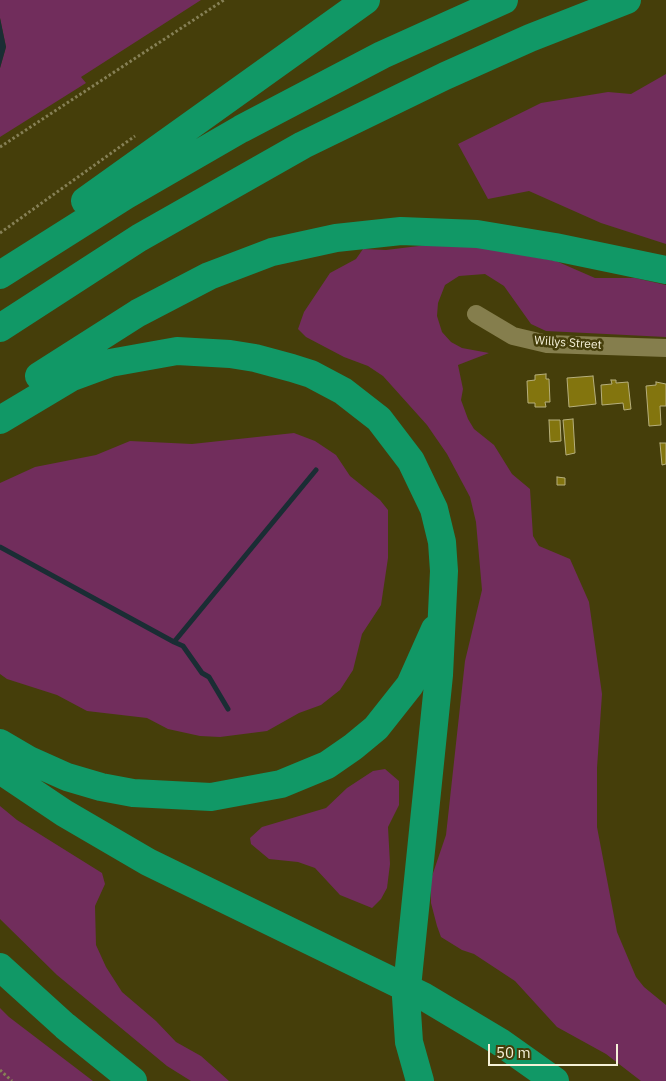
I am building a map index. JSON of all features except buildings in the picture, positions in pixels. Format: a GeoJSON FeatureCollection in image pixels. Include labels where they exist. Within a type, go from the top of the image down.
{"type":"FeatureCollection","features":[{"type":"Feature","properties":{"kind":"highway"},"geometry":{"type":"LineString","coordinates":[[0,262],[366,0]]}},
{"type":"Feature","properties":{"kind":"highway"},"geometry":{"type":"LineString","coordinates":[[0,276],[116,202],[259,119],[382,55],[504,0]]}},
{"type":"Feature","properties":{"kind":"highway"},"geometry":{"type":"LineString","coordinates":[[0,328],[152,230],[303,145],[452,73],[530,38],[628,0]]}},
{"type":"Feature","properties":{"kind":"highway"},"geometry":{"type":"LineString","coordinates":[[0,402],[138,313],[186,287],[262,256],[321,241],[388,232],[455,232],[528,242],[666,270]]}},
{"type":"Feature","properties":{"kind":"highway"},"geometry":{"type":"LineString","coordinates":[[0,420],[72,376],[110,363],[156,353],[198,351],[230,354],[255,358],[311,374],[343,391],[373,413],[402,447],[418,472],[434,509],[442,542],[444,571],[440,675],[406,997],[407,1031],[410,1051],[420,1081]]}},
{"type":"Feature","properties":{"kind":"highway"},"geometry":{"type":"LineString","coordinates":[[0,743],[41,766],[67,777],[94,786],[133,793],[211,797],[281,784],[327,765],[354,747],[376,728],[410,685],[423,659],[441,614]]}},
{"type":"Feature","properties":{"kind":"highway"},"geometry":{"type":"LineString","coordinates":[[0,770],[64,814],[148,862],[423,996],[500,1042],[555,1081]]}},
{"type":"Feature","properties":{"kind":"highway"},"geometry":{"type":"LineString","coordinates":[[0,967],[65,1026],[134,1081]]}},
{"type":"Feature","properties":{"kind":"street","name":"Willys Street"},"geometry":{"type":"LineString","coordinates":[[476,314],[513,336],[547,344],[666,348]]}},
{"type":"Feature","properties":{"kind":"path"},"geometry":{"type":"LineString","coordinates":[[0,147],[224,0]]}},
{"type":"Feature","properties":{"kind":"path"},"geometry":{"type":"LineString","coordinates":[[0,1070],[12,1081]]}},
{"type":"Feature","properties":{"kind":"shaded area"},"geometry":{"type":"Polygon","coordinates":[[[0,0],[201,0],[81,77],[86,83],[0,137],[0,68],[6,47],[0,18],[0,0]]]}},
{"type":"Feature","properties":{"kind":"shaded area"},"geometry":{"type":"Polygon","coordinates":[[[666,74],[666,244],[601,223],[529,191],[488,199],[458,144],[541,103],[608,92],[631,94],[666,74]]]}},
{"type":"Feature","properties":{"kind":"shaded area"},"geometry":{"type":"Polygon","coordinates":[[[427,245],[472,246],[556,261],[595,278],[635,278],[666,285],[666,337],[546,331],[531,324],[504,286],[485,274],[459,276],[445,285],[438,303],[437,316],[442,332],[451,342],[462,348],[489,353],[458,365],[463,389],[461,400],[468,419],[474,429],[494,445],[512,474],[530,489],[533,536],[539,546],[570,559],[589,602],[602,694],[597,768],[597,827],[617,932],[636,977],[644,987],[666,1005],[666,1081],[641,1081],[606,1054],[557,1027],[515,981],[474,954],[462,950],[441,937],[437,926],[431,903],[431,879],[446,835],[465,661],[482,590],[476,522],[470,497],[447,454],[427,425],[383,376],[368,366],[344,357],[306,337],[298,329],[304,312],[330,273],[356,259],[363,249],[386,250],[427,245]]]}},
{"type":"Feature","properties":{"kind":"shaded area"},"geometry":{"type":"Polygon","coordinates":[[[294,433],[315,441],[336,455],[350,476],[380,500],[388,510],[388,558],[381,605],[362,634],[353,670],[340,690],[321,705],[299,713],[267,731],[220,737],[200,736],[168,729],[147,718],[87,711],[57,695],[7,679],[0,674],[0,483],[35,467],[96,455],[130,441],[192,444],[294,433]]]}},
{"type":"Feature","properties":{"kind":"shaded area"},"geometry":{"type":"Polygon","coordinates":[[[385,769],[399,781],[399,805],[388,827],[390,864],[387,888],[381,899],[372,908],[340,895],[315,868],[298,862],[269,859],[251,844],[250,838],[262,827],[326,808],[347,788],[373,771],[385,769]]]}},
{"type":"Feature","properties":{"kind":"shaded area"},"geometry":{"type":"Polygon","coordinates":[[[0,806],[17,820],[102,873],[105,884],[95,906],[96,945],[106,967],[122,992],[156,1021],[176,1042],[201,1056],[229,1081],[191,1081],[167,1066],[57,975],[0,919],[0,806]]]}},
{"type":"Feature","properties":{"kind":"shaded area"},"geometry":{"type":"Polygon","coordinates":[[[0,1008],[9,1017],[93,1081],[0,1081],[0,1008]]]}},
{"type":"Feature","properties":{"kind":"water"},"geometry":{"type":"Polygon","coordinates":[[[0,18],[6,47],[0,68],[0,18]]]}},
{"type":"Feature","properties":{"kind":"waterway"},"geometry":{"type":"LineString","coordinates":[[0,547],[174,642],[316,470]]}},
{"type":"Feature","properties":{"kind":"waterway"},"geometry":{"type":"LineString","coordinates":[[174,642],[183,646],[202,673],[209,677],[228,709]]}}]}
